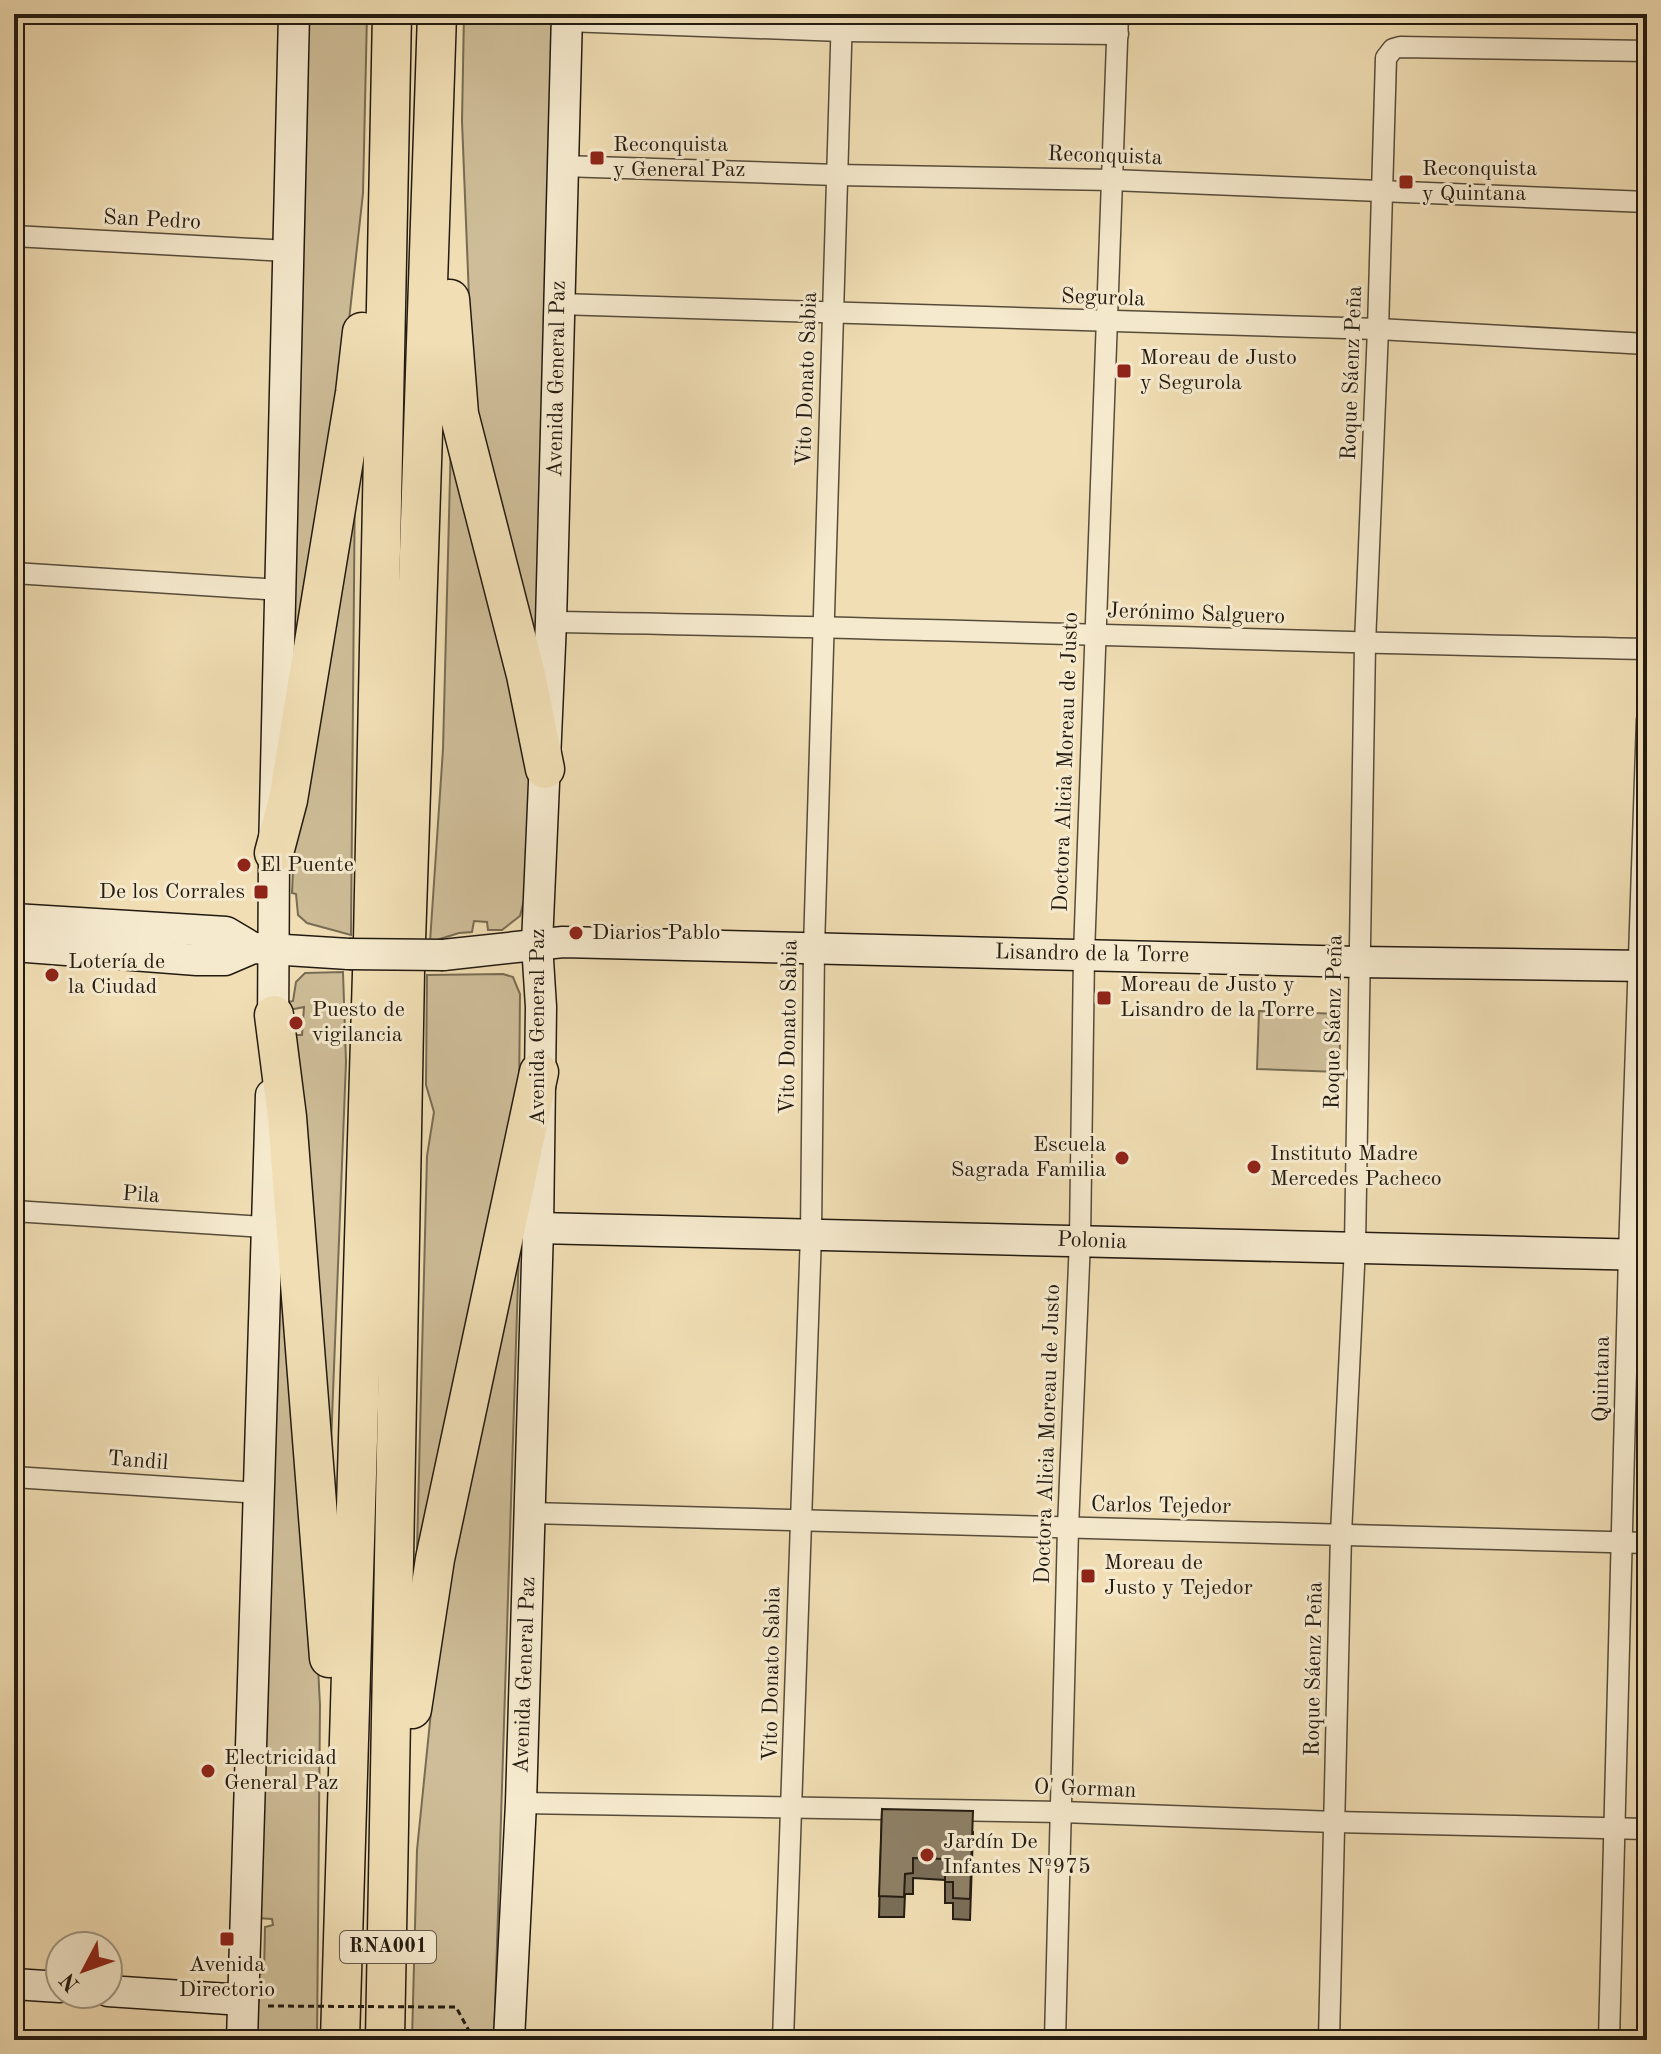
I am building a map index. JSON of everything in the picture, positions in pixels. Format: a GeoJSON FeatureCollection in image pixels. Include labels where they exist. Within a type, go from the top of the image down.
{"type":"FeatureCollection","features":[{"type":"Feature","properties":{"kind":"highway","name":"RNA001"},"geometry":{"type":"LineString","coordinates":[[340,2040],[373,940],[392,14]]}},
{"type":"Feature","properties":{"kind":"highway","name":"RNA001"},"geometry":{"type":"LineString","coordinates":[[385,2040],[405,971],[437,14]]}},
{"type":"Feature","properties":{"kind":"highway"},"geometry":{"type":"LineString","coordinates":[[274,853],[288,800],[355,393],[390,87]]}},
{"type":"Feature","properties":{"kind":"highway"},"geometry":{"type":"LineString","coordinates":[[436,109],[459,414],[526,675],[545,769]]}},
{"type":"Feature","properties":{"kind":"highway"},"geometry":{"type":"LineString","coordinates":[[274,1015],[287,1117],[344,1871]]}},
{"type":"Feature","properties":{"kind":"highway"},"geometry":{"type":"LineString","coordinates":[[390,1854],[435,1559],[539,1072]]}},
{"type":"Feature","properties":{"kind":"street"},"geometry":{"type":"LineString","coordinates":[[242,2040],[256,2003],[259,1493],[274,1015],[264,949],[274,853],[294,14]]}},
{"type":"Feature","properties":{"kind":"street"},"geometry":{"type":"LineString","coordinates":[[566,18],[1118,24]]}},
{"type":"Feature","properties":{"kind":"street","name":"Avenida General Paz"},"geometry":{"type":"LineString","coordinates":[[509,2040],[521,1803],[530,1513],[541,1007],[537,944],[551,622],[566,18]]}},
{"type":"Feature","properties":{"kind":"street","name":"Vito Donato Sabia"},"geometry":{"type":"LineString","coordinates":[[783,2040],[811,1234],[814,948],[842,22]]}},
{"type":"Feature","properties":{"kind":"street","name":"Doctora Alicia Moreau de Justo"},"geometry":{"type":"LineString","coordinates":[[1055,2040],[1068,1528],[1080,1240],[1084,954],[1118,24]]}},
{"type":"Feature","properties":{"kind":"street","name":"Roque Sáenz Peña"},"geometry":{"type":"LineString","coordinates":[[1329,2040],[1341,1534],[1355,1246],[1365,644],[1385,65],[1389,53],[1400,47],[1647,51]]}},
{"type":"Feature","properties":{"kind":"street","name":"Reconquista"},"geometry":{"type":"LineString","coordinates":[[562,166],[1112,180],[1647,202]]}},
{"type":"Feature","properties":{"kind":"street","name":"San Pedro"},"geometry":{"type":"LineString","coordinates":[[14,236],[288,251]]}},
{"type":"Feature","properties":{"kind":"street","name":"Segurola"},"geometry":{"type":"LineString","coordinates":[[558,304],[1378,329],[1647,344]]}},
{"type":"Feature","properties":{"kind":"street"},"geometry":{"type":"LineString","coordinates":[[14,573],[280,590]]}},
{"type":"Feature","properties":{"kind":"street","name":"Jerónimo Salguero"},"geometry":{"type":"LineString","coordinates":[[551,622],[824,626],[1365,644],[1647,649]]}},
{"type":"Feature","properties":{"kind":"street","name":"Quintana"},"geometry":{"type":"LineString","coordinates":[[1609,2040],[1623,1542],[1638,1255],[1647,720]]}},
{"type":"Feature","properties":{"kind":"street"},"geometry":{"type":"LineString","coordinates":[[14,919],[226,932],[264,949]]}},
{"type":"Feature","properties":{"kind":"street","name":"Lisandro de la Torre"},"geometry":{"type":"LineString","coordinates":[[264,949],[443,955],[563,942],[1644,966]]}},
{"type":"Feature","properties":{"kind":"street"},"geometry":{"type":"LineString","coordinates":[[14,946],[225,960],[264,949]]}},
{"type":"Feature","properties":{"kind":"street","name":"Pila"},"geometry":{"type":"LineString","coordinates":[[14,1211],[265,1227]]}},
{"type":"Feature","properties":{"kind":"street","name":"Polonia"},"geometry":{"type":"LineString","coordinates":[[538,1228],[1638,1255]]}},
{"type":"Feature","properties":{"kind":"street","name":"Tandil"},"geometry":{"type":"LineString","coordinates":[[14,1477],[259,1493]]}},
{"type":"Feature","properties":{"kind":"street","name":"Carlos Tejedor"},"geometry":{"type":"LineString","coordinates":[[530,1513],[1647,1543]]}},
{"type":"Feature","properties":{"kind":"street","name":"O' Gorman"},"geometry":{"type":"LineString","coordinates":[[521,1803],[1062,1812],[1647,1829]]}},
{"type":"Feature","properties":{"kind":"street"},"geometry":{"type":"LineString","coordinates":[[14,1984],[44,1986]]}},
{"type":"Feature","properties":{"kind":"street"},"geometry":{"type":"LineString","coordinates":[[124,1992],[256,2003]]}},
{"type":"Feature","properties":{"kind":"path"},"geometry":{"type":"LineString","coordinates":[[256,2003],[456,2007],[474,2040]]}},
{"type":"Feature","properties":{"kind":"shaded area"},"geometry":{"type":"Polygon","coordinates":[[[306,14],[367,14],[363,193],[340,402],[290,743],[306,14]]]}},
{"type":"Feature","properties":{"kind":"shaded area"},"geometry":{"type":"Polygon","coordinates":[[[464,14],[558,14],[540,665],[474,425],[462,121],[464,14]]]}},
{"type":"Feature","properties":{"kind":"shaded area"},"geometry":{"type":"Polygon","coordinates":[[[451,438],[532,772],[527,888],[520,916],[502,930],[488,930],[487,922],[474,921],[472,932],[430,942],[443,749],[451,438]]]}},
{"type":"Feature","properties":{"kind":"shaded area"},"geometry":{"type":"Polygon","coordinates":[[[355,469],[351,935],[307,923],[298,915],[296,894],[292,893],[295,826],[355,469]]]}},
{"type":"Feature","properties":{"kind":"shaded area"},"geometry":{"type":"Polygon","coordinates":[[[343,972],[346,1062],[327,1546],[288,1035],[302,1035],[304,1007],[289,1010],[288,1002],[293,1001],[296,982],[305,973],[343,972]]]}},
{"type":"Feature","properties":{"kind":"shaded area"},"geometry":{"type":"Polygon","coordinates":[[[503,974],[513,977],[520,994],[519,1102],[423,1546],[417,1550],[427,1156],[434,1112],[426,1085],[427,975],[503,974]]]}},
{"type":"Feature","properties":{"kind":"shaded area"},"geometry":{"type":"Polygon","coordinates":[[[1259,1011],[1341,1014],[1339,1072],[1257,1069],[1259,1011]]]}},
{"type":"Feature","properties":{"kind":"shaded area"},"geometry":{"type":"Polygon","coordinates":[[[278,1170],[309,1496],[320,1705],[317,2040],[254,2040],[255,1974],[264,1973],[265,1927],[273,1925],[272,1919],[257,1918],[278,1170]]]}},
{"type":"Feature","properties":{"kind":"shaded area"},"geometry":{"type":"Polygon","coordinates":[[[520,1217],[494,2040],[412,2040],[417,1850],[443,1593],[520,1217]]]}},
{"type":"Feature","properties":{"kind":"building","name":"Jardín De Infantes Nº975"},"geometry":{"type":"Polygon","coordinates":[[[882,1809],[973,1811],[970,1899],[953,1898],[953,1882],[945,1882],[945,1859],[913,1858],[913,1873],[905,1874],[904,1897],[879,1896],[882,1809]]]}},
{"type":"Feature","properties":{"kind":"place","name":"Reconquista y General Paz"},"geometry":{"type":"Point","coordinates":[597,158]}},
{"type":"Feature","properties":{"kind":"place","name":"Reconquista y Quintana"},"geometry":{"type":"Point","coordinates":[1406,182]}},
{"type":"Feature","properties":{"kind":"place","name":"Moreau de Justo y Segurola"},"geometry":{"type":"Point","coordinates":[1124,371]}},
{"type":"Feature","properties":{"kind":"place","name":"El Puente"},"geometry":{"type":"Point","coordinates":[244,865]}},
{"type":"Feature","properties":{"kind":"place","name":"De los Corrales"},"geometry":{"type":"Point","coordinates":[261,892]}},
{"type":"Feature","properties":{"kind":"place","name":"Diarios Pablo"},"geometry":{"type":"Point","coordinates":[576,933]}},
{"type":"Feature","properties":{"kind":"place","name":"Lotería de la Ciudad"},"geometry":{"type":"Point","coordinates":[52,975]}},
{"type":"Feature","properties":{"kind":"place","name":"Moreau de Justo y Lisandro de la Torre"},"geometry":{"type":"Point","coordinates":[1104,998]}},
{"type":"Feature","properties":{"kind":"place","name":"Puesto de vigilancia"},"geometry":{"type":"Point","coordinates":[296,1023]}},
{"type":"Feature","properties":{"kind":"place","name":"Escuela Sagrada Familia"},"geometry":{"type":"Point","coordinates":[1122,1158]}},
{"type":"Feature","properties":{"kind":"place","name":"Instituto Madre Mercedes Pacheco"},"geometry":{"type":"Point","coordinates":[1254,1167]}},
{"type":"Feature","properties":{"kind":"place","name":"Moreau de Justo y Tejedor"},"geometry":{"type":"Point","coordinates":[1088,1576]}},
{"type":"Feature","properties":{"kind":"place","name":"Electricidad General Paz"},"geometry":{"type":"Point","coordinates":[208,1771]}},
{"type":"Feature","properties":{"kind":"place","name":"Jardín De Infantes Nº975"},"geometry":{"type":"Point","coordinates":[927,1855]}},
{"type":"Feature","properties":{"kind":"place","name":"Avenida Directorio"},"geometry":{"type":"Point","coordinates":[227,1939]}}]}
